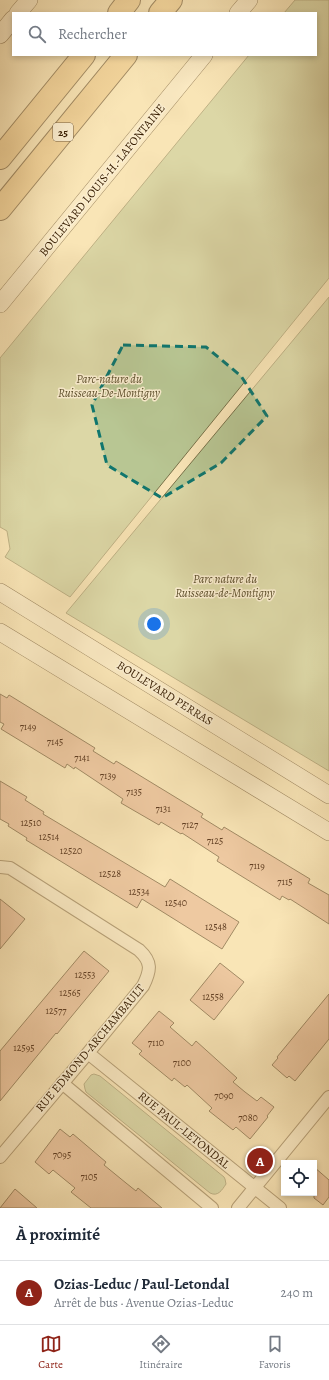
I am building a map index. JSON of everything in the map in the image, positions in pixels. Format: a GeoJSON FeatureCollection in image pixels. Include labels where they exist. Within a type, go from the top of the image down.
{"type":"FeatureCollection","features":[{"type":"Feature","properties":{"kind":"highway"},"geometry":{"type":"LineString","coordinates":[[120,12],[129,0]]}},
{"type":"Feature","properties":{"kind":"highway"},"geometry":{"type":"LineString","coordinates":[[161,12],[171,0]]}},
{"type":"Feature","properties":{"kind":"highway"},"geometry":{"type":"LineString","coordinates":[[0,158],[83,56]]}},
{"type":"Feature","properties":{"kind":"highway","name":"25"},"geometry":{"type":"LineString","coordinates":[[0,209],[125,56]]}},
{"type":"Feature","properties":{"kind":"main road"},"geometry":{"type":"LineString","coordinates":[[19,12],[29,0]]}},
{"type":"Feature","properties":{"kind":"main road"},"geometry":{"type":"LineString","coordinates":[[239,12],[249,0]]}},
{"type":"Feature","properties":{"kind":"main road"},"geometry":{"type":"LineString","coordinates":[[0,35],[12,20]]}},
{"type":"Feature","properties":{"kind":"main road","name":"BOULEVARD LOUIS-H.-LAFONTAINE"},"geometry":{"type":"LineString","coordinates":[[0,304],[203,56]]}},
{"type":"Feature","properties":{"kind":"main road","name":"BOULEVARD PERRAS"},"geometry":{"type":"LineString","coordinates":[[0,592],[329,795]]}},
{"type":"Feature","properties":{"kind":"main road"},"geometry":{"type":"LineString","coordinates":[[0,632],[329,832]]}},
{"type":"Feature","properties":{"kind":"street","name":"RUE EDMOND-ARCHAMBAULT"},"geometry":{"type":"LineString","coordinates":[[0,867],[10,868],[139,950],[146,956],[149,965],[148,975],[143,986],[0,1157]]}},
{"type":"Feature","properties":{"kind":"street","name":"RUE PAUL-LETONDAL"},"geometry":{"type":"LineString","coordinates":[[88,1053],[280,1208]]}},
{"type":"Feature","properties":{"kind":"street"},"geometry":{"type":"LineString","coordinates":[[62,1083],[212,1208]]}},
{"type":"Feature","properties":{"kind":"street"},"geometry":{"type":"LineString","coordinates":[[238,1208],[329,1097]]}},
{"type":"Feature","properties":{"kind":"highlighted area"},"geometry":{"type":"Polygon","coordinates":[[[123,345],[206,347],[241,376],[267,416],[221,463],[162,498],[107,465],[92,405],[123,345]]]}},
{"type":"Feature","properties":{"kind":"green space","name":"Parc-nature du Ruisseau-De-Montigny"},"geometry":{"type":"Polygon","coordinates":[[[295,0],[329,0],[329,278],[70,597],[5,557],[10,549],[7,531],[0,527],[0,358],[248,56],[317,56],[317,12],[285,12],[295,0]]]}},
{"type":"Feature","properties":{"kind":"green space","name":"Parc nature du Ruisseau-de-Montigny"},"geometry":{"type":"Polygon","coordinates":[[[329,297],[329,771],[66,613],[329,297]]]}},
{"type":"Feature","properties":{"kind":"green space"},"geometry":{"type":"Polygon","coordinates":[[[94,1074],[100,1076],[224,1177],[226,1184],[221,1191],[215,1194],[210,1193],[86,1092],[84,1084],[91,1075],[94,1074]]]}},
{"type":"Feature","properties":{"kind":"building"},"geometry":{"type":"Polygon","coordinates":[[[0,694],[7,698],[9,695],[95,748],[93,751],[114,764],[116,761],[203,814],[201,817],[222,830],[224,827],[310,879],[308,883],[329,895],[329,924],[290,899],[289,900],[282,896],[280,900],[217,861],[219,857],[182,833],[181,834],[161,822],[159,825],[121,803],[123,799],[75,767],[74,769],[67,764],[65,768],[1,729],[4,724],[0,722],[0,694]]]}},
{"type":"Feature","properties":{"kind":"building"},"geometry":{"type":"Polygon","coordinates":[[[0,781],[27,797],[25,800],[44,812],[43,814],[165,887],[170,879],[239,922],[222,949],[142,899],[137,908],[26,840],[27,838],[0,819],[0,781]]]}},
{"type":"Feature","properties":{"kind":"building"},"geometry":{"type":"Polygon","coordinates":[[[0,899],[25,919],[0,949],[0,899]]]}},
{"type":"Feature","properties":{"kind":"building"},"geometry":{"type":"Polygon","coordinates":[[[84,951],[109,971],[0,1101],[0,1051],[84,951]]]}},
{"type":"Feature","properties":{"kind":"building"},"geometry":{"type":"Polygon","coordinates":[[[220,963],[244,982],[214,1020],[190,1000],[220,963]]]}},
{"type":"Feature","properties":{"kind":"building"},"geometry":{"type":"Polygon","coordinates":[[[329,994],[329,1039],[295,1081],[289,1076],[287,1078],[272,1065],[329,994]]]}},
{"type":"Feature","properties":{"kind":"building"},"geometry":{"type":"Polygon","coordinates":[[[159,1011],[174,1023],[170,1027],[192,1046],[196,1041],[237,1078],[233,1082],[257,1101],[261,1097],[274,1107],[250,1139],[236,1127],[233,1130],[209,1111],[212,1108],[187,1085],[185,1087],[174,1078],[172,1081],[139,1054],[142,1051],[132,1043],[159,1011]]]}},
{"type":"Feature","properties":{"kind":"building"},"geometry":{"type":"Polygon","coordinates":[[[60,1129],[70,1137],[73,1134],[106,1162],[104,1165],[136,1191],[138,1188],[162,1208],[91,1208],[71,1192],[75,1188],[53,1170],[49,1174],[35,1162],[60,1129]]]}},
{"type":"Feature","properties":{"kind":"building"},"geometry":{"type":"Polygon","coordinates":[[[317,1170],[329,1180],[329,1197],[323,1205],[314,1198],[314,1196],[317,1196],[317,1170]]]}},
{"type":"Feature","properties":{"kind":"building"},"geometry":{"type":"Polygon","coordinates":[[[15,1189],[37,1208],[0,1208],[15,1189]]]}},
{"type":"Feature","properties":{"kind":"place","name":"Ozias-Leduc / Paul-Letondal"},"geometry":{"type":"Point","coordinates":[260,1161]}}]}
